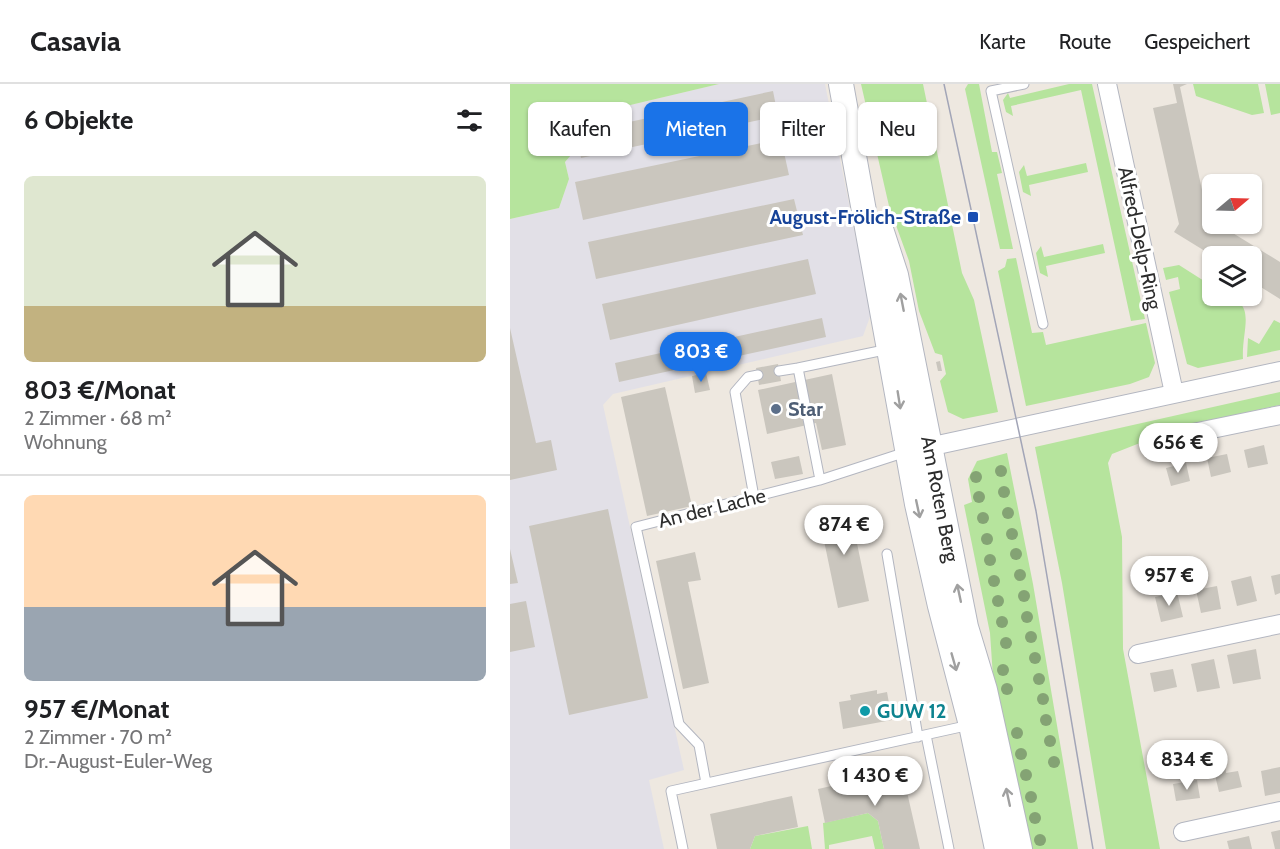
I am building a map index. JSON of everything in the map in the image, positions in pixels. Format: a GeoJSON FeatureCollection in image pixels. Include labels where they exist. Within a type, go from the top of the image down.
{"type":"FeatureCollection","features":[{"type":"Feature","properties":{"kind":"main road","name":"Am Roten Berg"},"geometry":{"type":"LineString","coordinates":[[841,84],[891,348],[985,690],[1020,849]]}},
{"type":"Feature","properties":{"kind":"main road","name":"Am Roten Berg"},"geometry":{"type":"LineString","coordinates":[[855,150],[896,275],[939,606],[971,725],[997,849]]}},
{"type":"Feature","properties":{"kind":"street","name":"Alfred-Delp-Ring"},"geometry":{"type":"LineString","coordinates":[[1107,84],[1174,393]]}},
{"type":"Feature","properties":{"kind":"street"},"geometry":{"type":"LineString","coordinates":[[919,449],[1280,371]]}},
{"type":"Feature","properties":{"kind":"street"},"geometry":{"type":"LineString","coordinates":[[1149,442],[1280,415]]}},
{"type":"Feature","properties":{"kind":"street"},"geometry":{"type":"LineString","coordinates":[[1138,654],[1280,624]]}},
{"type":"Feature","properties":{"kind":"street"},"geometry":{"type":"LineString","coordinates":[[1183,832],[1280,811]]}},
{"type":"Feature","properties":{"kind":"lane"},"geometry":{"type":"LineString","coordinates":[[1024,84],[991,91],[1043,324]]}},
{"type":"Feature","properties":{"kind":"lane"},"geometry":{"type":"LineString","coordinates":[[780,371],[891,348]]}},
{"type":"Feature","properties":{"kind":"lane"},"geometry":{"type":"LineString","coordinates":[[798,368],[820,480]]}},
{"type":"Feature","properties":{"kind":"lane"},"geometry":{"type":"LineString","coordinates":[[754,497],[735,392],[748,377],[758,375]]}},
{"type":"Feature","properties":{"kind":"lane","name":"An der Lache"},"geometry":{"type":"LineString","coordinates":[[706,783],[699,745],[679,724],[636,527],[820,480],[919,449]]}},
{"type":"Feature","properties":{"kind":"lane"},"geometry":{"type":"LineString","coordinates":[[887,554],[922,736],[949,849]]}},
{"type":"Feature","properties":{"kind":"lane"},"geometry":{"type":"LineString","coordinates":[[683,849],[670,791],[971,725]]}},
{"type":"Feature","properties":{"kind":"shaded area"},"geometry":{"type":"Polygon","coordinates":[[[719,84],[825,84],[829,102],[760,102],[760,156],[839,156],[871,314],[863,336],[613,394],[603,405],[684,770],[649,780],[664,849],[510,849],[510,219],[559,208],[569,179],[565,162],[570,156],[632,156],[632,105],[719,84]]]}},
{"type":"Feature","properties":{"kind":"green space"},"geometry":{"type":"Polygon","coordinates":[[[510,84],[719,84],[632,105],[632,102],[528,102],[528,156],[570,156],[565,162],[569,179],[559,208],[510,219],[510,84]]]}},
{"type":"Feature","properties":{"kind":"green space"},"geometry":{"type":"Polygon","coordinates":[[[861,84],[923,84],[927,102],[865,102],[861,84]]]}},
{"type":"Feature","properties":{"kind":"green space"},"geometry":{"type":"Polygon","coordinates":[[[968,84],[979,84],[992,152],[997,152],[1002,173],[997,174],[1013,249],[1000,249],[965,89],[968,84]]]}},
{"type":"Feature","properties":{"kind":"green space"},"geometry":{"type":"Polygon","coordinates":[[[1069,84],[1092,84],[1145,319],[1131,321],[1081,90],[1011,106],[1013,116],[1006,112],[1003,100],[1008,93],[1010,98],[1069,84]]]}},
{"type":"Feature","properties":{"kind":"green space"},"geometry":{"type":"Polygon","coordinates":[[[1193,84],[1258,84],[1264,113],[1252,115],[1196,96],[1193,84]]]}},
{"type":"Feature","properties":{"kind":"green space"},"geometry":{"type":"Polygon","coordinates":[[[1265,84],[1280,84],[1280,113],[1271,115],[1265,84]]]}},
{"type":"Feature","properties":{"kind":"green space"},"geometry":{"type":"Polygon","coordinates":[[[937,152],[962,273],[974,300],[998,412],[963,419],[948,412],[940,381],[946,374],[942,355],[935,353],[919,311],[909,261],[889,206],[878,156],[937,156],[937,152]]]}},
{"type":"Feature","properties":{"kind":"green space"},"geometry":{"type":"Polygon","coordinates":[[[1086,163],[1088,172],[1029,185],[1031,196],[1023,192],[1019,172],[1024,165],[1027,176],[1086,163]]]}},
{"type":"Feature","properties":{"kind":"green space"},"geometry":{"type":"Polygon","coordinates":[[[1103,244],[1105,253],[1046,266],[1048,277],[1040,273],[1036,253],[1041,246],[1044,257],[1103,244]]]}},
{"type":"Feature","properties":{"kind":"green space"},"geometry":{"type":"Polygon","coordinates":[[[1016,258],[1032,333],[1043,332],[1046,345],[1146,323],[1155,363],[1149,377],[1130,384],[1026,406],[998,271],[1005,267],[1007,259],[1016,258]]]}},
{"type":"Feature","properties":{"kind":"green space"},"geometry":{"type":"Polygon","coordinates":[[[1179,265],[1202,280],[1202,306],[1242,306],[1246,316],[1243,359],[1198,368],[1187,364],[1169,292],[1180,289],[1178,277],[1166,280],[1163,268],[1179,265]]]}},
{"type":"Feature","properties":{"kind":"green space"},"geometry":{"type":"Polygon","coordinates":[[[1274,320],[1280,323],[1280,350],[1247,357],[1248,338],[1259,344],[1274,320]]]}},
{"type":"Feature","properties":{"kind":"green space"},"geometry":{"type":"Polygon","coordinates":[[[1280,392],[1280,405],[1147,434],[1145,441],[1112,454],[1108,463],[1122,537],[1123,649],[1160,849],[1106,849],[1062,583],[1035,447],[1280,392]]]}},
{"type":"Feature","properties":{"kind":"green space"},"geometry":{"type":"Polygon","coordinates":[[[1007,453],[1033,584],[1078,849],[1030,849],[993,677],[990,633],[964,505],[972,502],[968,479],[977,461],[1007,453]]]}},
{"type":"Feature","properties":{"kind":"green space"},"geometry":{"type":"Polygon","coordinates":[[[868,813],[878,821],[884,849],[875,849],[872,836],[829,845],[829,849],[825,849],[823,823],[868,813]]]}},
{"type":"Feature","properties":{"kind":"green space"},"geometry":{"type":"Polygon","coordinates":[[[808,826],[812,849],[750,849],[755,836],[808,826]]]}},
{"type":"Feature","properties":{"kind":"building"},"geometry":{"type":"Polygon","coordinates":[[[1173,84],[1187,84],[1180,87],[1202,190],[1202,234],[1234,234],[1254,246],[1202,246],[1202,249],[1174,232],[1179,224],[1153,108],[1177,103],[1173,84]]]}},
{"type":"Feature","properties":{"kind":"building"},"geometry":{"type":"Polygon","coordinates":[[[773,91],[775,102],[760,102],[760,120],[748,122],[748,102],[722,102],[773,91]]]}},
{"type":"Feature","properties":{"kind":"building"},"geometry":{"type":"Polygon","coordinates":[[[644,119],[644,145],[632,147],[632,121],[644,119]]]}},
{"type":"Feature","properties":{"kind":"building"},"geometry":{"type":"Polygon","coordinates":[[[760,143],[760,156],[785,156],[789,175],[583,220],[575,182],[700,156],[748,156],[748,146],[760,143]]]}},
{"type":"Feature","properties":{"kind":"building"},"geometry":{"type":"Polygon","coordinates":[[[794,199],[803,235],[596,279],[588,242],[794,199]]]}},
{"type":"Feature","properties":{"kind":"building"},"geometry":{"type":"Polygon","coordinates":[[[1262,251],[1280,262],[1280,299],[1262,288],[1262,251]]]}},
{"type":"Feature","properties":{"kind":"building"},"geometry":{"type":"Polygon","coordinates":[[[808,259],[816,294],[610,340],[602,304],[808,259]]]}},
{"type":"Feature","properties":{"kind":"building"},"geometry":{"type":"Polygon","coordinates":[[[822,318],[826,337],[619,382],[615,363],[822,318]]]}},
{"type":"Feature","properties":{"kind":"building"},"geometry":{"type":"Polygon","coordinates":[[[510,328],[536,443],[551,440],[557,470],[510,480],[510,328]]]}},
{"type":"Feature","properties":{"kind":"building"},"geometry":{"type":"Polygon","coordinates":[[[940,361],[942,371],[938,371],[936,362],[940,361]]]}},
{"type":"Feature","properties":{"kind":"building"},"geometry":{"type":"Polygon","coordinates":[[[778,364],[781,381],[759,385],[756,368],[778,364]]]}},
{"type":"Feature","properties":{"kind":"building"},"geometry":{"type":"Polygon","coordinates":[[[706,373],[710,390],[695,393],[692,376],[706,373]]]}},
{"type":"Feature","properties":{"kind":"building"},"geometry":{"type":"Polygon","coordinates":[[[832,374],[846,445],[822,450],[816,423],[767,434],[758,390],[832,374]]]}},
{"type":"Feature","properties":{"kind":"building"},"geometry":{"type":"Polygon","coordinates":[[[665,387],[692,506],[647,516],[621,397],[665,387]]]}},
{"type":"Feature","properties":{"kind":"building"},"geometry":{"type":"Polygon","coordinates":[[[1264,445],[1268,464],[1248,468],[1244,450],[1264,445]]]}},
{"type":"Feature","properties":{"kind":"building"},"geometry":{"type":"Polygon","coordinates":[[[1227,454],[1231,472],[1211,477],[1207,458],[1227,454]]]}},
{"type":"Feature","properties":{"kind":"building"},"geometry":{"type":"Polygon","coordinates":[[[799,456],[803,474],[775,479],[771,462],[799,456]]]}},
{"type":"Feature","properties":{"kind":"building"},"geometry":{"type":"Polygon","coordinates":[[[1186,463],[1190,481],[1171,486],[1166,468],[1186,463]]]}},
{"type":"Feature","properties":{"kind":"building"},"geometry":{"type":"Polygon","coordinates":[[[849,505],[869,601],[838,608],[818,512],[849,505]]]}},
{"type":"Feature","properties":{"kind":"building"},"geometry":{"type":"Polygon","coordinates":[[[608,509],[648,698],[569,715],[529,526],[608,509]]]}},
{"type":"Feature","properties":{"kind":"building"},"geometry":{"type":"Polygon","coordinates":[[[510,549],[518,583],[510,584],[510,549]]]}},
{"type":"Feature","properties":{"kind":"building"},"geometry":{"type":"Polygon","coordinates":[[[695,552],[701,580],[688,582],[709,683],[683,689],[656,561],[695,552]]]}},
{"type":"Feature","properties":{"kind":"building"},"geometry":{"type":"Polygon","coordinates":[[[1280,574],[1280,593],[1275,595],[1271,576],[1280,574]]]}},
{"type":"Feature","properties":{"kind":"building"},"geometry":{"type":"Polygon","coordinates":[[[1251,576],[1257,601],[1237,606],[1231,581],[1251,576]]]}},
{"type":"Feature","properties":{"kind":"building"},"geometry":{"type":"Polygon","coordinates":[[[1217,586],[1221,609],[1201,613],[1196,590],[1217,586]]]}},
{"type":"Feature","properties":{"kind":"building"},"geometry":{"type":"Polygon","coordinates":[[[1177,592],[1183,617],[1161,622],[1155,597],[1177,592]]]}},
{"type":"Feature","properties":{"kind":"building"},"geometry":{"type":"Polygon","coordinates":[[[526,601],[535,647],[510,652],[510,604],[526,601]]]}},
{"type":"Feature","properties":{"kind":"building"},"geometry":{"type":"Polygon","coordinates":[[[1256,649],[1261,679],[1233,684],[1227,655],[1256,649]]]}},
{"type":"Feature","properties":{"kind":"building"},"geometry":{"type":"Polygon","coordinates":[[[1214,659],[1220,688],[1197,692],[1191,664],[1214,659]]]}},
{"type":"Feature","properties":{"kind":"building"},"geometry":{"type":"Polygon","coordinates":[[[1173,669],[1177,687],[1154,692],[1150,673],[1173,669]]]}},
{"type":"Feature","properties":{"kind":"building","name":"GUW 12"},"geometry":{"type":"Polygon","coordinates":[[[877,690],[877,694],[887,692],[892,720],[843,729],[839,702],[851,700],[850,695],[877,690]]]}},
{"type":"Feature","properties":{"kind":"building"},"geometry":{"type":"Polygon","coordinates":[[[1225,765],[1226,773],[1238,771],[1242,787],[1219,792],[1213,767],[1225,765]]]}},
{"type":"Feature","properties":{"kind":"building"},"geometry":{"type":"Polygon","coordinates":[[[1280,767],[1280,793],[1265,796],[1261,771],[1280,767]]]}},
{"type":"Feature","properties":{"kind":"building"},"geometry":{"type":"Polygon","coordinates":[[[902,770],[920,849],[884,849],[878,821],[868,813],[825,823],[818,789],[902,770]]]}},
{"type":"Feature","properties":{"kind":"building"},"geometry":{"type":"Polygon","coordinates":[[[1197,780],[1200,798],[1176,801],[1173,784],[1197,780]]]}},
{"type":"Feature","properties":{"kind":"building"},"geometry":{"type":"Polygon","coordinates":[[[792,796],[798,827],[755,836],[750,849],[717,849],[710,814],[792,796]]]}},
{"type":"Feature","properties":{"kind":"building"},"geometry":{"type":"Polygon","coordinates":[[[1280,830],[1280,849],[1275,849],[1271,832],[1280,830]]]}},
{"type":"Feature","properties":{"kind":"building"},"geometry":{"type":"Polygon","coordinates":[[[1249,836],[1252,849],[1229,849],[1227,841],[1249,836]]]}},
{"type":"Feature","properties":{"kind":"tram line"},"geometry":{"type":"LineString","coordinates":[[944,84],[1036,511],[1093,849]]}},
{"type":"Feature","properties":{"kind":"place","name":"August-Frölich-Straße"},"geometry":{"type":"Point","coordinates":[973,217]}},
{"type":"Feature","properties":{"kind":"place","name":"Star"},"geometry":{"type":"Point","coordinates":[776,409]}},
{"type":"Feature","properties":{"kind":"place","name":"GUW 12"},"geometry":{"type":"Point","coordinates":[865,711]}}]}
